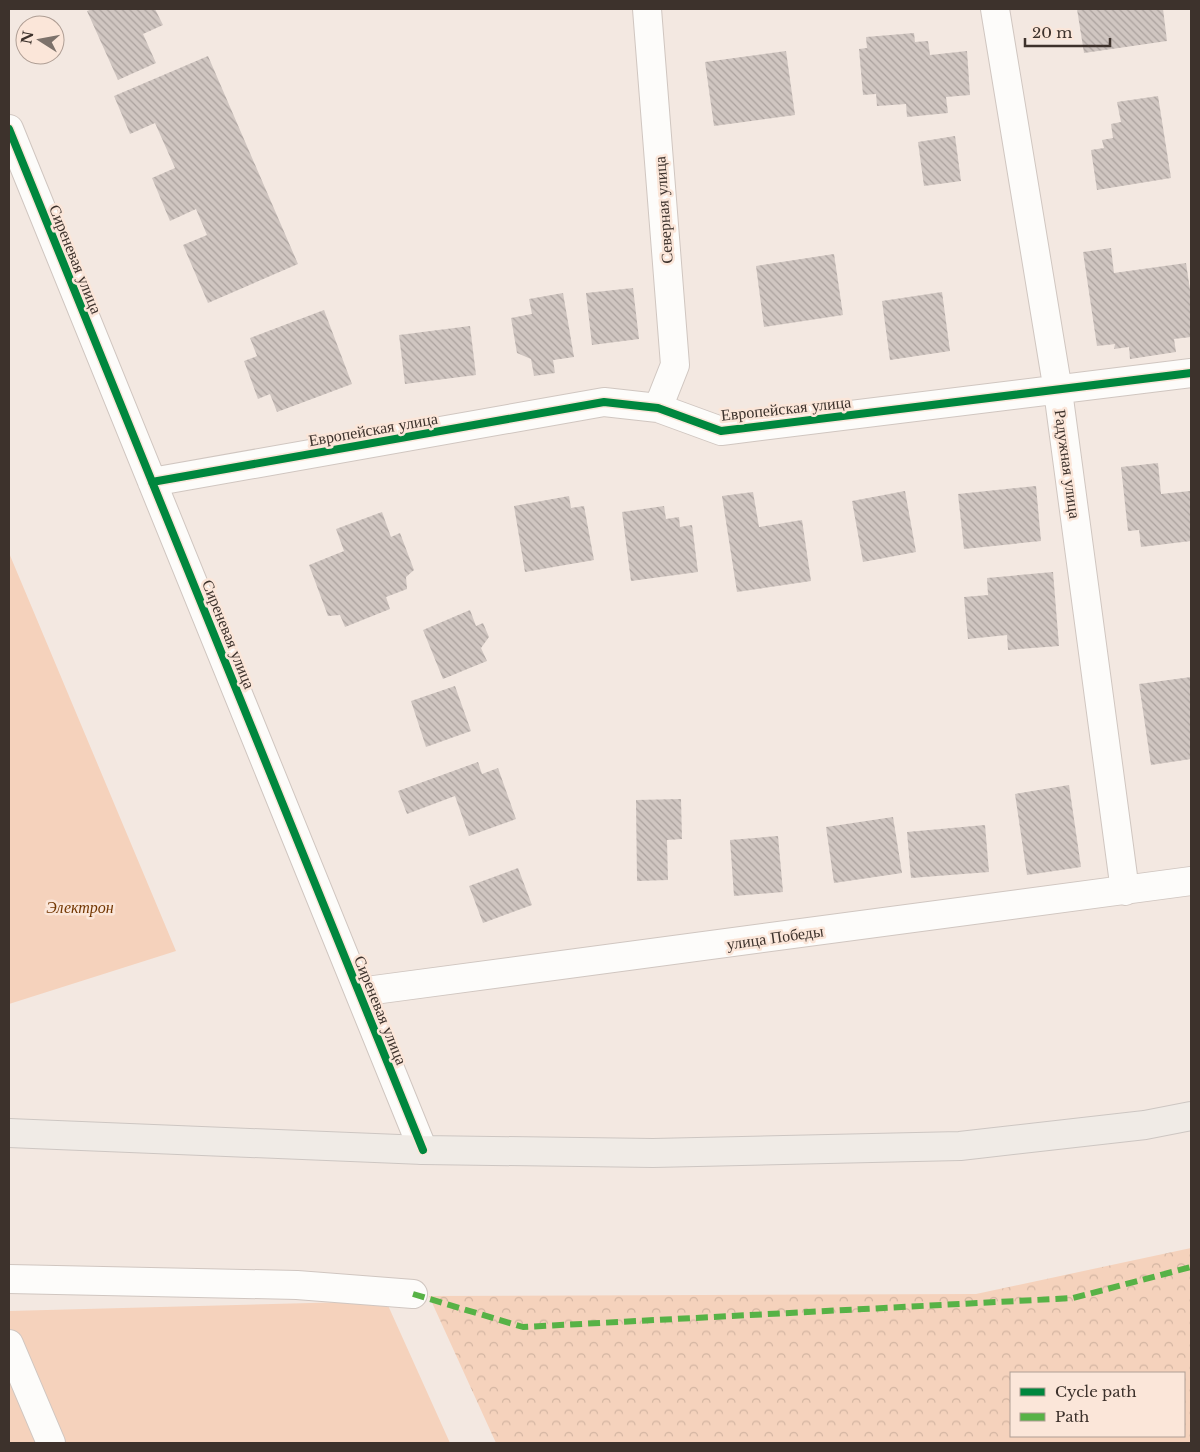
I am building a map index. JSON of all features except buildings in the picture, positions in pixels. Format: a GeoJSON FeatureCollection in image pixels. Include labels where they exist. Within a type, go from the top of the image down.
{"type":"FeatureCollection","features":[{"type":"Feature","properties":{"kind":"main road"},"geometry":{"type":"LineString","coordinates":[[9,1133],[423,1150],[653,1152],[960,1146],[1145,1125],[1191,1116]]}},
{"type":"Feature","properties":{"kind":"street","name":"Северная улица"},"geometry":{"type":"LineString","coordinates":[[647,9],[675,365],[658,408]]}},
{"type":"Feature","properties":{"kind":"street","name":"Радужная улица"},"geometry":{"type":"LineString","coordinates":[[995,9],[1058,391],[1125,891]]}},
{"type":"Feature","properties":{"kind":"street","name":"Сиреневая улица"},"geometry":{"type":"LineString","coordinates":[[9,129],[423,1150]]}},
{"type":"Feature","properties":{"kind":"street","name":"Европейская улица"},"geometry":{"type":"LineString","coordinates":[[152,482],[604,402],[658,408],[721,431],[1058,391],[1191,373]]}},
{"type":"Feature","properties":{"kind":"street","name":"улица Победы"},"geometry":{"type":"LineString","coordinates":[[359,992],[1191,881]]}},
{"type":"Feature","properties":{"kind":"street"},"geometry":{"type":"LineString","coordinates":[[9,1278],[297,1285],[413,1294]]}},
{"type":"Feature","properties":{"kind":"street"},"geometry":{"type":"LineString","coordinates":[[9,1344],[51,1443]]}},
{"type":"Feature","properties":{"kind":"green space","name":"Электрон"},"geometry":{"type":"Polygon","coordinates":[[[9,553],[176,951],[9,1004],[9,553]]]}},
{"type":"Feature","properties":{"kind":"green space"},"geometry":{"type":"Polygon","coordinates":[[[1191,1248],[1191,1443],[496,1443],[429,1296],[976,1294],[1191,1248]]]}},
{"type":"Feature","properties":{"kind":"green space"},"geometry":{"type":"Polygon","coordinates":[[[386,1301],[450,1443],[9,1443],[9,1311],[386,1301]]]}},
{"type":"Feature","properties":{"kind":"marked path"},"geometry":{"type":"LineString","coordinates":[[413,1294],[523,1327],[1073,1298],[1191,1267]]}},
{"type":"Feature","properties":{"kind":"cycle path"},"geometry":{"type":"LineString","coordinates":[[9,129],[423,1150]]}},
{"type":"Feature","properties":{"kind":"cycle path"},"geometry":{"type":"LineString","coordinates":[[152,482],[604,402],[658,408],[721,431],[1191,373]]}}]}
